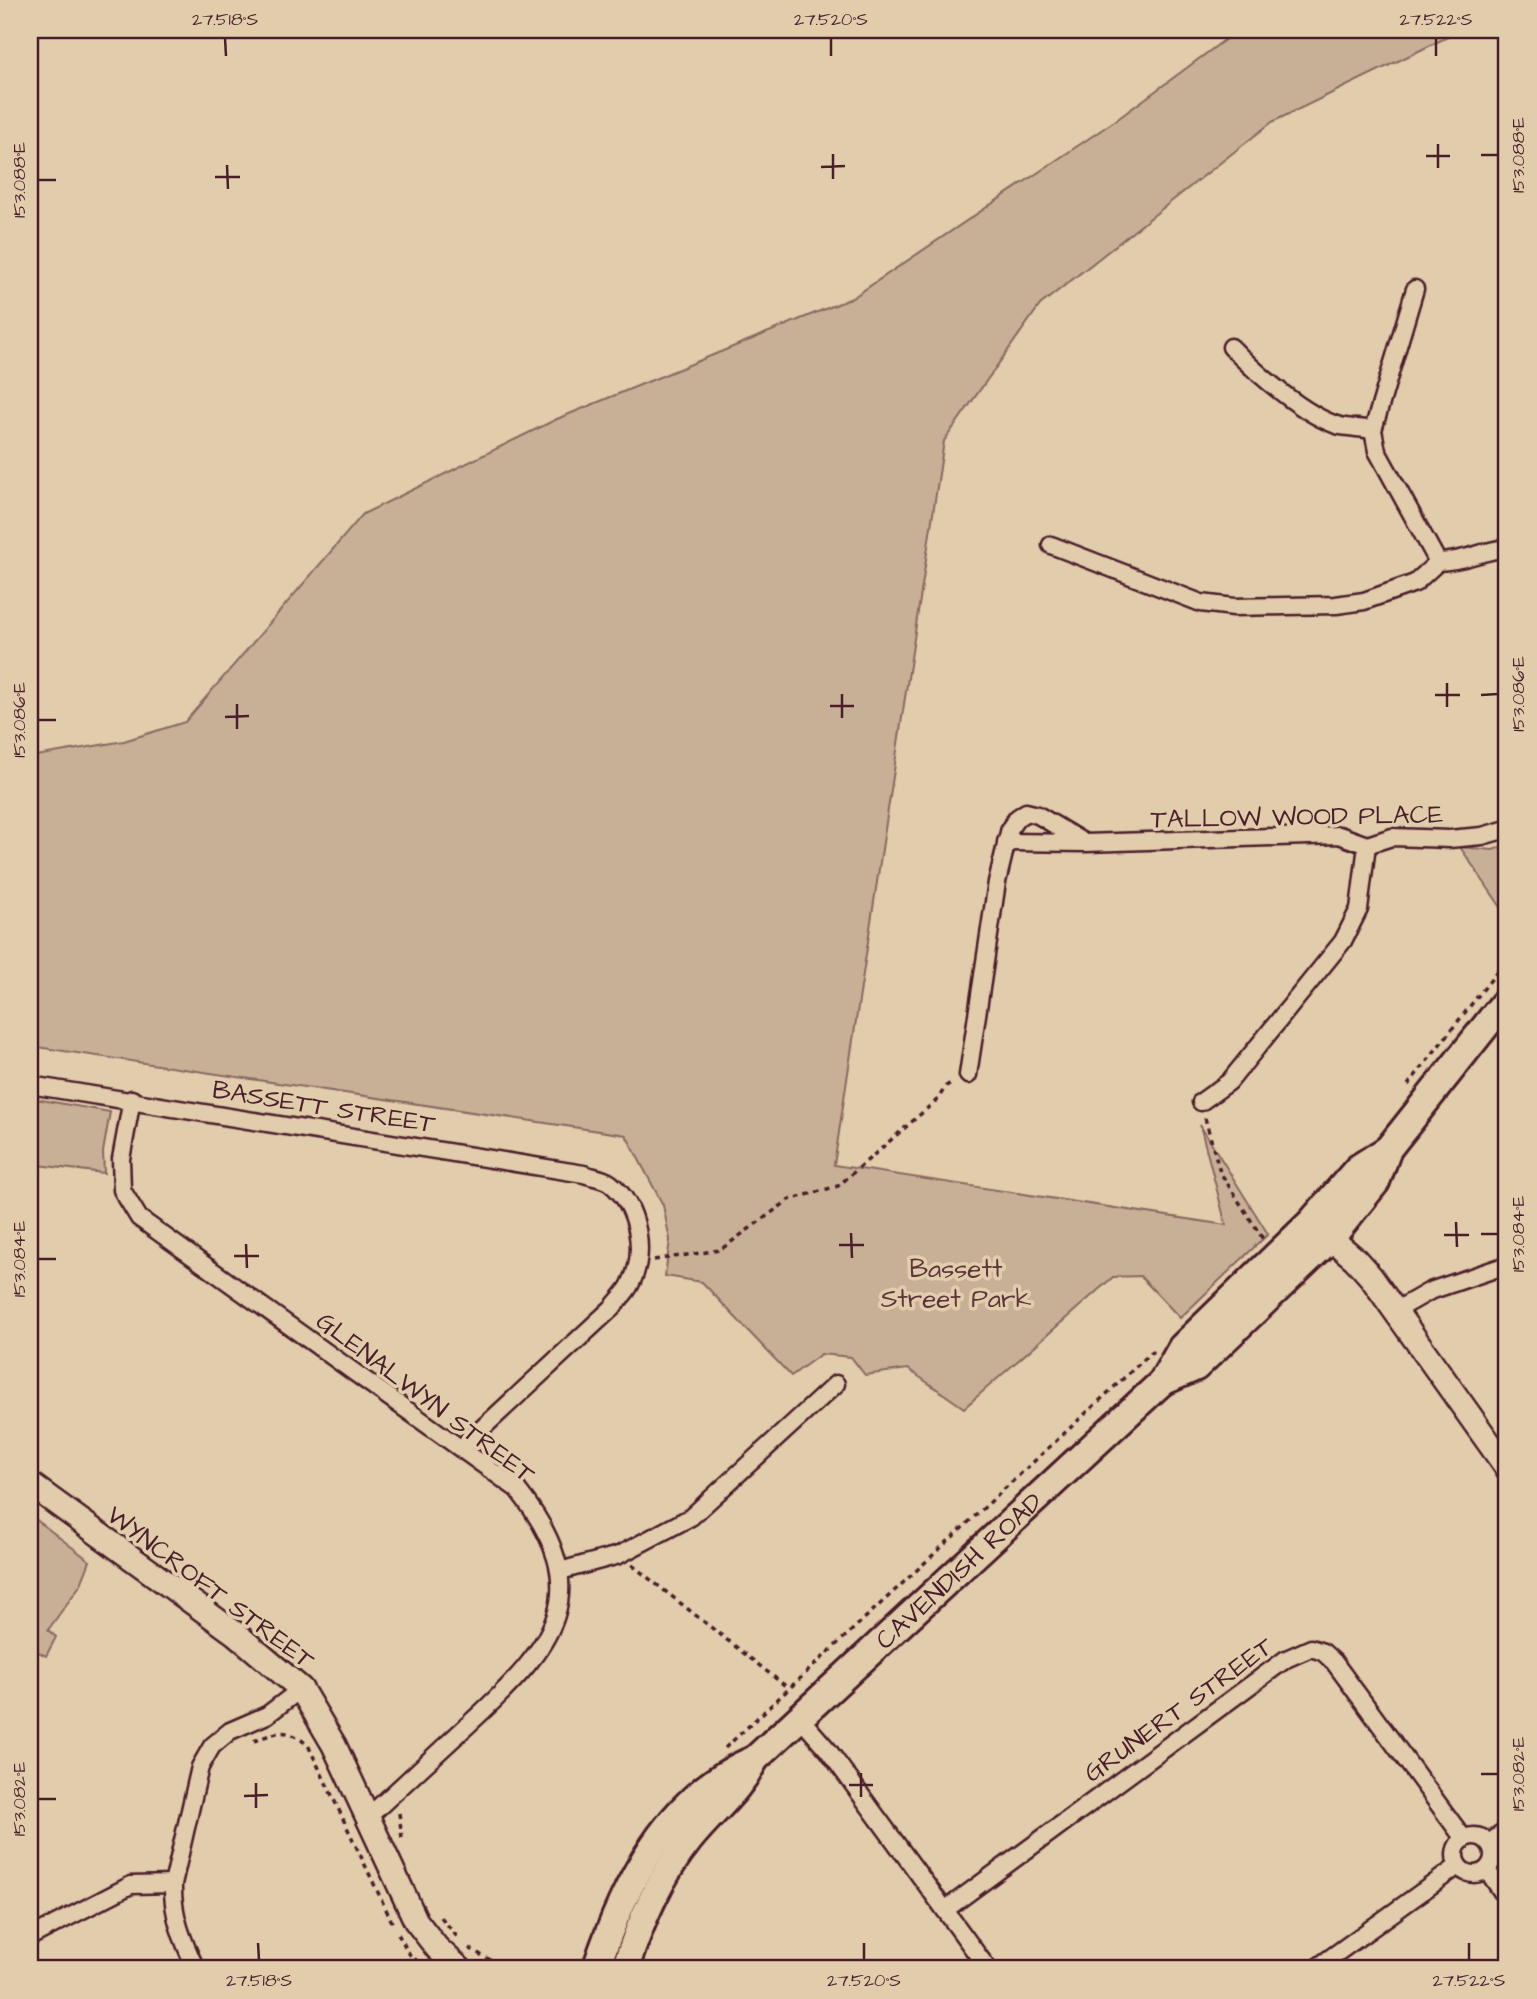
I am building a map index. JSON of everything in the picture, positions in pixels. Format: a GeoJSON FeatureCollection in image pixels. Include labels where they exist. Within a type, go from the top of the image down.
{"type":"FeatureCollection","features":[{"type":"Feature","properties":{"kind":"main road","name":"CAVENDISH ROAD"},"geometry":{"type":"LineString","coordinates":[[596,1969],[627,1889],[657,1840],[686,1807],[726,1771],[755,1759],[1162,1382],[1182,1347],[1377,1182],[1388,1149],[1507,999]]}},
{"type":"Feature","properties":{"kind":"main road","name":"CAVENDISH ROAD"},"geometry":{"type":"LineString","coordinates":[[625,1969],[642,1920],[669,1870],[702,1825],[742,1785],[755,1759]]}},
{"type":"Feature","properties":{"kind":"street"},"geometry":{"type":"LineString","coordinates":[[1415,289],[1373,430],[1377,451],[1438,562]]}},
{"type":"Feature","properties":{"kind":"street"},"geometry":{"type":"LineString","coordinates":[[1231,347],[1259,377],[1295,402],[1338,425],[1373,430]]}},
{"type":"Feature","properties":{"kind":"street"},"geometry":{"type":"LineString","coordinates":[[1051,545],[1200,603],[1234,607],[1336,606],[1364,601],[1415,583],[1438,562],[1465,561],[1486,551],[1507,548]]}},
{"type":"Feature","properties":{"kind":"street"},"geometry":{"type":"LineString","coordinates":[[968,1075],[997,882],[1006,842],[1017,818],[1026,812],[1038,816],[1085,844]]}},
{"type":"Feature","properties":{"kind":"street","name":"TALLOW WOOD PLACE"},"geometry":{"type":"LineString","coordinates":[[1006,842],[1085,844],[1339,835],[1367,845],[1392,837],[1449,839],[1482,836],[1507,829]]}},
{"type":"Feature","properties":{"kind":"street"},"geometry":{"type":"LineString","coordinates":[[1201,1102],[1229,1082],[1343,941],[1359,909],[1367,845]]}},
{"type":"Feature","properties":{"kind":"street","name":"BASSETT STREET"},"geometry":{"type":"LineString","coordinates":[[30,1085],[584,1174],[608,1182],[625,1199],[639,1230],[638,1259]]}},
{"type":"Feature","properties":{"kind":"street","name":"GLENALWYN STREET"},"geometry":{"type":"LineString","coordinates":[[132,1100],[121,1159],[122,1190],[139,1218],[517,1489],[540,1518],[555,1548],[561,1597],[547,1640],[516,1680],[368,1817]]}},
{"type":"Feature","properties":{"kind":"street"},"geometry":{"type":"LineString","coordinates":[[1321,1230],[1362,1267],[1507,1468]]}},
{"type":"Feature","properties":{"kind":"street"},"geometry":{"type":"LineString","coordinates":[[462,1447],[613,1307],[630,1284],[638,1259]]}},
{"type":"Feature","properties":{"kind":"street"},"geometry":{"type":"LineString","coordinates":[[1395,1311],[1422,1294],[1507,1265]]}},
{"type":"Feature","properties":{"kind":"street"},"geometry":{"type":"LineString","coordinates":[[560,1572],[620,1555],[691,1517],[836,1384]]}},
{"type":"Feature","properties":{"kind":"street","name":"WYNCROFT STREET"},"geometry":{"type":"LineString","coordinates":[[30,1484],[236,1634],[301,1689],[319,1716],[416,1921],[436,1948],[460,1969]]}},
{"type":"Feature","properties":{"kind":"street","name":"GRUNERT STREET"},"geometry":{"type":"LineString","coordinates":[[945,1910],[1286,1659],[1311,1648],[1323,1651],[1334,1662],[1464,1839]]}},
{"type":"Feature","properties":{"kind":"street"},"geometry":{"type":"LineString","coordinates":[[196,1969],[179,1932],[173,1903],[173,1884],[200,1767],[212,1746],[230,1731],[267,1715],[301,1689]]}},
{"type":"Feature","properties":{"kind":"street"},"geometry":{"type":"LineString","coordinates":[[800,1718],[828,1750],[988,1969]]}},
{"type":"Feature","properties":{"kind":"street"},"geometry":{"type":"LineString","coordinates":[[1489,1843],[1507,1830]]}},
{"type":"Feature","properties":{"kind":"street"},"geometry":{"type":"LineString","coordinates":[[1478,1836],[1489,1843],[1493,1857],[1486,1870],[1471,1874],[1458,1866],[1455,1851],[1464,1839],[1478,1836]]}},
{"type":"Feature","properties":{"kind":"street"},"geometry":{"type":"LineString","coordinates":[[1315,1969],[1458,1866]]}},
{"type":"Feature","properties":{"kind":"street"},"geometry":{"type":"LineString","coordinates":[[1486,1870],[1507,1899]]}},
{"type":"Feature","properties":{"kind":"street"},"geometry":{"type":"LineString","coordinates":[[30,1937],[131,1885],[173,1884]]}},
{"type":"Feature","properties":{"kind":"path"},"geometry":{"type":"LineString","coordinates":[[1400,1096],[1507,959]]}},
{"type":"Feature","properties":{"kind":"path"},"geometry":{"type":"LineString","coordinates":[[638,1259],[666,1261],[720,1250],[789,1200],[838,1186],[938,1099],[946,1086],[968,1075]]}},
{"type":"Feature","properties":{"kind":"path"},"geometry":{"type":"LineString","coordinates":[[1201,1102],[1220,1172],[1265,1243],[1273,1236]]}},
{"type":"Feature","properties":{"kind":"path"},"geometry":{"type":"LineString","coordinates":[[620,1555],[789,1688]]}},
{"type":"Feature","properties":{"kind":"path"},"geometry":{"type":"LineString","coordinates":[[246,1744],[280,1731],[291,1732],[308,1745],[378,1897],[410,1955],[427,1969]]}},
{"type":"Feature","properties":{"kind":"path"},"geometry":{"type":"LineString","coordinates":[[396,1812],[400,1813],[398,1827],[407,1849]]}},
{"type":"Feature","properties":{"kind":"path"},"geometry":{"type":"LineString","coordinates":[[435,1910],[464,1945],[506,1969]]}},
{"type":"Feature","properties":{"kind":"green space","name":"Bassett Street Park"},"geometry":{"type":"Polygon","coordinates":[[[1238,30],[1462,30],[1272,122],[1040,305],[944,441],[834,1165],[1226,1225],[1200,1125],[1268,1234],[1180,1318],[1140,1276],[1113,1277],[964,1408],[908,1369],[865,1375],[851,1357],[821,1354],[791,1376],[702,1282],[665,1276],[670,1240],[663,1205],[626,1135],[30,1046],[30,757],[124,741],[185,722],[363,514],[557,419],[852,298],[1119,118],[1238,30]]]}},
{"type":"Feature","properties":{"kind":"green space"},"geometry":{"type":"Polygon","coordinates":[[[1507,845],[1507,916],[1460,847],[1493,850],[1507,845]]]}},
{"type":"Feature","properties":{"kind":"green space"},"geometry":{"type":"Polygon","coordinates":[[[30,1098],[110,1112],[103,1152],[104,1173],[30,1164],[30,1098]]]}},
{"type":"Feature","properties":{"kind":"green space"},"geometry":{"type":"Polygon","coordinates":[[[30,1515],[90,1561],[81,1584],[48,1630],[56,1637],[46,1656],[30,1648],[30,1515]]]}}]}
